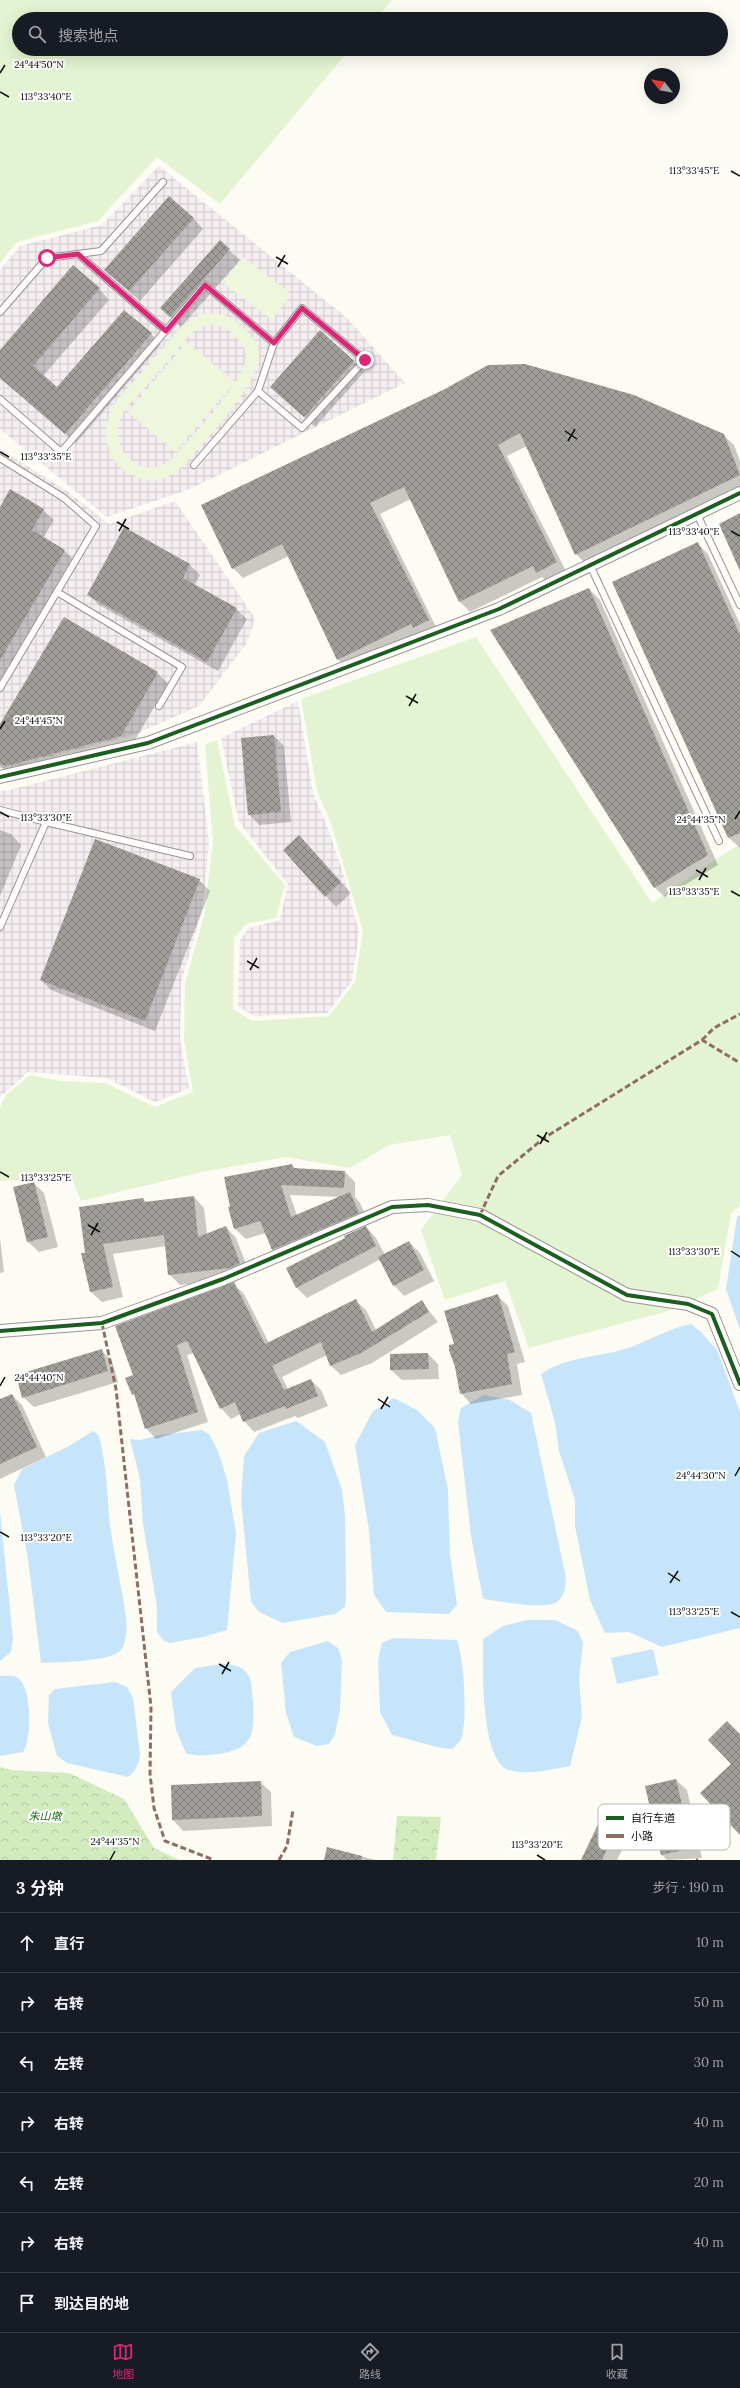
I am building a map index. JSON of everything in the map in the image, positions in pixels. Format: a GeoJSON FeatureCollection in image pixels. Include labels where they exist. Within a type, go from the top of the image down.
{"type":"FeatureCollection","features":[{"type":"Feature","properties":{"kind":"street"},"geometry":{"type":"LineString","coordinates":[[0,777],[148,743],[499,609],[740,494]]}},
{"type":"Feature","properties":{"kind":"street"},"geometry":{"type":"LineString","coordinates":[[0,1331],[102,1323],[223,1279],[392,1207],[428,1205],[480,1215],[627,1296],[688,1304],[712,1314],[740,1384]]}},
{"type":"Feature","properties":{"kind":"lane"},"geometry":{"type":"LineString","coordinates":[[0,312],[47,258],[101,251],[163,182]]}},
{"type":"Feature","properties":{"kind":"lane"},"geometry":{"type":"LineString","coordinates":[[78,254],[166,331]]}},
{"type":"Feature","properties":{"kind":"lane"},"geometry":{"type":"LineString","coordinates":[[0,399],[61,452],[205,285],[274,343]]}},
{"type":"Feature","properties":{"kind":"lane"},"geometry":{"type":"LineString","coordinates":[[194,465],[258,391],[274,343],[302,308],[365,360],[302,428],[258,391]]}},
{"type":"Feature","properties":{"kind":"lane"},"geometry":{"type":"LineString","coordinates":[[0,688],[96,526],[64,498],[1,460]]}},
{"type":"Feature","properties":{"kind":"lane"},"geometry":{"type":"LineString","coordinates":[[697,514],[740,605]]}},
{"type":"Feature","properties":{"kind":"lane"},"geometry":{"type":"LineString","coordinates":[[590,565],[719,841]]}},
{"type":"Feature","properties":{"kind":"lane"},"geometry":{"type":"LineString","coordinates":[[57,592],[182,667],[159,706]]}},
{"type":"Feature","properties":{"kind":"lane"},"geometry":{"type":"LineString","coordinates":[[0,810],[190,856]]}},
{"type":"Feature","properties":{"kind":"lane"},"geometry":{"type":"LineString","coordinates":[[0,927],[46,822]]}},
{"type":"Feature","properties":{"kind":"shaded area"},"geometry":{"type":"Polygon","coordinates":[[[159,166],[347,318],[405,383],[190,489],[107,517],[0,429],[0,270],[20,246],[102,225],[159,166]]]}},
{"type":"Feature","properties":{"kind":"shaded area"},"geometry":{"type":"Polygon","coordinates":[[[0,449],[67,491],[109,524],[175,501],[255,618],[247,643],[199,706],[136,734],[7,769],[0,768],[0,449]]]}},
{"type":"Feature","properties":{"kind":"shaded area"},"geometry":{"type":"Polygon","coordinates":[[[298,701],[313,793],[327,826],[344,875],[359,933],[352,981],[327,1013],[254,1016],[238,1006],[240,940],[249,928],[280,920],[288,884],[239,822],[221,738],[298,701]]]}},
{"type":"Feature","properties":{"kind":"shaded area"},"geometry":{"type":"Polygon","coordinates":[[[197,742],[209,843],[202,911],[181,983],[180,1041],[189,1088],[155,1102],[107,1078],[28,1072],[0,1097],[0,790],[6,791],[197,742]]]}},
{"type":"Feature","properties":{"kind":"green space"},"geometry":{"type":"Polygon","coordinates":[[[0,0],[392,0],[382,12],[12,12],[12,56],[344,56],[220,204],[157,157],[98,221],[17,242],[0,263],[0,0]]]}},
{"type":"Feature","properties":{"kind":"green space"},"geometry":{"type":"Polygon","coordinates":[[[243,257],[291,294],[272,320],[223,283],[243,257]]]}},
{"type":"Feature","properties":{"kind":"green space"},"geometry":{"type":"Polygon","coordinates":[[[203,313],[223,315],[233,319],[243,327],[256,344],[259,352],[258,364],[252,379],[230,411],[184,465],[170,476],[158,481],[142,479],[126,472],[117,464],[108,446],[106,436],[107,425],[115,403],[184,324],[203,313]],[[206,325],[192,333],[123,413],[119,424],[118,438],[123,451],[133,462],[149,468],[163,465],[171,460],[205,422],[229,392],[238,378],[244,365],[246,355],[244,348],[230,331],[219,326],[206,325]]]}},
{"type":"Feature","properties":{"kind":"green space"},"geometry":{"type":"Polygon","coordinates":[[[187,342],[235,382],[175,452],[128,412],[187,342]]]}},
{"type":"Feature","properties":{"kind":"green space"},"geometry":{"type":"Polygon","coordinates":[[[476,637],[652,903],[725,853],[740,845],[740,1206],[731,1213],[718,1289],[665,1312],[529,1348],[505,1281],[445,1300],[421,1230],[462,1175],[450,1135],[389,1145],[350,1168],[286,1157],[202,1172],[81,1201],[71,1177],[0,1181],[0,1107],[6,1095],[30,1075],[60,1081],[105,1083],[155,1107],[193,1092],[184,1040],[185,983],[205,912],[213,841],[205,744],[217,740],[235,826],[285,885],[276,918],[246,924],[234,938],[233,1009],[253,1021],[329,1016],[355,982],[363,931],[331,823],[317,791],[301,699],[476,637]]]}},
{"type":"Feature","properties":{"kind":"green space","name":"朱山墩"},"geometry":{"type":"Polygon","coordinates":[[[0,1767],[11,1770],[69,1773],[124,1799],[154,1848],[179,1860],[0,1860],[0,1767]]]}},
{"type":"Feature","properties":{"kind":"green space"},"geometry":{"type":"Polygon","coordinates":[[[397,1816],[441,1817],[436,1860],[393,1860],[397,1816]]]}},
{"type":"Feature","properties":{"kind":"water"},"geometry":{"type":"Polygon","coordinates":[[[740,1215],[740,1330],[726,1289],[737,1217],[740,1215]]]}},
{"type":"Feature","properties":{"kind":"water"},"geometry":{"type":"Polygon","coordinates":[[[691,1324],[701,1332],[717,1350],[740,1412],[740,1628],[662,1647],[629,1632],[605,1633],[590,1600],[575,1526],[575,1500],[559,1451],[555,1422],[541,1374],[563,1363],[619,1351],[668,1331],[691,1324]]]}},
{"type":"Feature","properties":{"kind":"water"},"geometry":{"type":"Polygon","coordinates":[[[484,1395],[510,1400],[531,1413],[566,1578],[562,1596],[558,1601],[552,1604],[534,1605],[483,1599],[471,1536],[458,1421],[461,1408],[484,1395]]]}},
{"type":"Feature","properties":{"kind":"water"},"geometry":{"type":"Polygon","coordinates":[[[394,1398],[417,1410],[435,1428],[448,1490],[450,1554],[457,1605],[449,1614],[386,1612],[374,1595],[369,1530],[355,1445],[373,1411],[394,1398]]]}},
{"type":"Feature","properties":{"kind":"water"},"geometry":{"type":"Polygon","coordinates":[[[296,1421],[325,1442],[342,1490],[345,1516],[346,1594],[345,1607],[335,1614],[283,1623],[259,1612],[251,1602],[241,1500],[244,1456],[259,1433],[296,1421]]]}},
{"type":"Feature","properties":{"kind":"water"},"geometry":{"type":"Polygon","coordinates":[[[202,1430],[209,1434],[218,1451],[227,1480],[236,1533],[227,1630],[203,1637],[170,1643],[164,1641],[157,1632],[157,1607],[143,1524],[140,1479],[130,1439],[140,1440],[160,1435],[202,1430]]]}},
{"type":"Feature","properties":{"kind":"water"},"geometry":{"type":"Polygon","coordinates":[[[93,1431],[99,1437],[104,1461],[110,1525],[126,1618],[125,1639],[121,1650],[116,1654],[107,1657],[84,1661],[41,1663],[28,1559],[14,1485],[22,1469],[69,1446],[93,1431]]]}},
{"type":"Feature","properties":{"kind":"water"},"geometry":{"type":"Polygon","coordinates":[[[0,1511],[13,1639],[11,1652],[0,1661],[0,1511]]]}},
{"type":"Feature","properties":{"kind":"water"},"geometry":{"type":"Polygon","coordinates":[[[528,1620],[555,1620],[578,1631],[583,1643],[579,1679],[582,1717],[570,1766],[532,1772],[516,1772],[509,1770],[500,1763],[493,1749],[488,1731],[485,1711],[483,1639],[503,1626],[528,1620]]]}},
{"type":"Feature","properties":{"kind":"water"},"geometry":{"type":"Polygon","coordinates":[[[394,1638],[457,1640],[462,1661],[465,1705],[461,1739],[453,1749],[441,1748],[392,1735],[380,1712],[378,1660],[382,1643],[394,1638]]]}},
{"type":"Feature","properties":{"kind":"water"},"geometry":{"type":"Polygon","coordinates":[[[328,1641],[338,1648],[342,1660],[340,1710],[335,1734],[329,1744],[317,1746],[294,1737],[286,1713],[281,1663],[290,1652],[328,1641]]]}},
{"type":"Feature","properties":{"kind":"water"},"geometry":{"type":"Polygon","coordinates":[[[653,1649],[659,1675],[617,1684],[611,1658],[653,1649]]]}},
{"type":"Feature","properties":{"kind":"water"},"geometry":{"type":"Polygon","coordinates":[[[221,1664],[238,1666],[246,1672],[250,1679],[254,1713],[250,1738],[245,1744],[230,1752],[202,1755],[186,1753],[176,1730],[171,1692],[195,1668],[221,1664]]]}},
{"type":"Feature","properties":{"kind":"water"},"geometry":{"type":"Polygon","coordinates":[[[0,1676],[16,1677],[23,1684],[28,1702],[29,1726],[26,1745],[23,1752],[0,1756],[0,1676]]]}},
{"type":"Feature","properties":{"kind":"water"},"geometry":{"type":"Polygon","coordinates":[[[115,1682],[127,1687],[133,1698],[140,1755],[136,1768],[128,1777],[67,1763],[57,1756],[48,1723],[49,1695],[55,1689],[115,1682]]]}},
{"type":"Feature","properties":{"kind":"building"},"geometry":{"type":"Polygon","coordinates":[[[169,196],[194,218],[129,291],[104,270],[169,196]]]}},
{"type":"Feature","properties":{"kind":"building"},"geometry":{"type":"Polygon","coordinates":[[[220,240],[230,249],[170,317],[160,308],[220,240]]]}},
{"type":"Feature","properties":{"kind":"building"},"geometry":{"type":"Polygon","coordinates":[[[73,265],[100,288],[33,366],[57,387],[124,310],[152,333],[65,434],[0,378],[0,350],[73,265]]]}},
{"type":"Feature","properties":{"kind":"building"},"geometry":{"type":"Polygon","coordinates":[[[320,330],[354,361],[304,417],[270,387],[320,330]]]}},
{"type":"Feature","properties":{"kind":"building"},"geometry":{"type":"Polygon","coordinates":[[[525,364],[634,395],[724,434],[740,475],[575,555],[520,433],[498,445],[557,562],[536,573],[533,566],[459,602],[404,487],[370,503],[429,620],[413,628],[411,624],[337,660],[282,544],[232,569],[201,505],[443,390],[488,365],[525,364]]]}},
{"type":"Feature","properties":{"kind":"building"},"geometry":{"type":"Polygon","coordinates":[[[10,489],[44,509],[32,530],[65,550],[0,660],[0,507],[10,489]]]}},
{"type":"Feature","properties":{"kind":"building"},"geometry":{"type":"Polygon","coordinates":[[[740,513],[740,571],[719,524],[740,513]]]}},
{"type":"Feature","properties":{"kind":"building"},"geometry":{"type":"Polygon","coordinates":[[[124,527],[190,564],[183,578],[237,608],[207,662],[87,595],[124,527]]]}},
{"type":"Feature","properties":{"kind":"building"},"geometry":{"type":"Polygon","coordinates":[[[698,542],[740,635],[740,833],[728,838],[612,582],[698,542]]]}},
{"type":"Feature","properties":{"kind":"building"},"geometry":{"type":"Polygon","coordinates":[[[589,588],[708,855],[654,888],[490,630],[589,588]]]}},
{"type":"Feature","properties":{"kind":"building"},"geometry":{"type":"Polygon","coordinates":[[[64,617],[158,672],[121,736],[6,766],[0,763],[0,724],[64,617]]]}},
{"type":"Feature","properties":{"kind":"building"},"geometry":{"type":"Polygon","coordinates":[[[274,735],[281,812],[248,815],[241,738],[274,735]]]}},
{"type":"Feature","properties":{"kind":"building"},"geometry":{"type":"Polygon","coordinates":[[[299,835],[341,882],[325,897],[283,850],[299,835]]]}},
{"type":"Feature","properties":{"kind":"building"},"geometry":{"type":"Polygon","coordinates":[[[95,839],[200,879],[145,1021],[40,980],[95,839]]]}},
{"type":"Feature","properties":{"kind":"building"},"geometry":{"type":"Polygon","coordinates":[[[292,1164],[293,1168],[345,1171],[344,1188],[281,1185],[291,1217],[350,1192],[359,1213],[272,1250],[260,1221],[234,1229],[228,1207],[230,1207],[224,1177],[292,1164]]]}},
{"type":"Feature","properties":{"kind":"building"},"geometry":{"type":"Polygon","coordinates":[[[34,1182],[48,1237],[27,1242],[13,1187],[34,1182]]]}},
{"type":"Feature","properties":{"kind":"building"},"geometry":{"type":"Polygon","coordinates":[[[194,1196],[198,1237],[226,1226],[240,1263],[230,1268],[168,1275],[164,1235],[103,1244],[113,1287],[90,1292],[81,1253],[85,1253],[79,1207],[143,1198],[144,1202],[194,1196]]]}},
{"type":"Feature","properties":{"kind":"building"},"geometry":{"type":"Polygon","coordinates":[[[366,1226],[376,1246],[296,1288],[286,1268],[345,1238],[344,1236],[366,1226]]]}},
{"type":"Feature","properties":{"kind":"building"},"geometry":{"type":"Polygon","coordinates":[[[409,1241],[424,1270],[393,1286],[378,1257],[409,1241]]]}},
{"type":"Feature","properties":{"kind":"building"},"geometry":{"type":"Polygon","coordinates":[[[234,1282],[265,1344],[356,1299],[372,1332],[422,1300],[429,1312],[361,1353],[330,1366],[321,1342],[272,1366],[284,1390],[311,1379],[318,1396],[286,1409],[285,1406],[243,1422],[235,1402],[220,1409],[187,1341],[177,1345],[198,1412],[145,1429],[134,1394],[132,1395],[125,1378],[133,1375],[115,1326],[234,1282]]]}},
{"type":"Feature","properties":{"kind":"building"},"geometry":{"type":"Polygon","coordinates":[[[498,1294],[515,1352],[507,1354],[512,1384],[460,1394],[455,1367],[449,1350],[449,1345],[454,1344],[444,1311],[498,1294]]]}},
{"type":"Feature","properties":{"kind":"building"},"geometry":{"type":"Polygon","coordinates":[[[102,1349],[108,1371],[22,1398],[16,1375],[102,1349]]]}},
{"type":"Feature","properties":{"kind":"building"},"geometry":{"type":"Polygon","coordinates":[[[428,1353],[429,1369],[390,1370],[390,1354],[428,1353]]]}},
{"type":"Feature","properties":{"kind":"building"},"geometry":{"type":"Polygon","coordinates":[[[12,1394],[37,1447],[0,1464],[0,1399],[12,1394]]]}},
{"type":"Feature","properties":{"kind":"building"},"geometry":{"type":"Polygon","coordinates":[[[727,1721],[740,1734],[740,1835],[730,1824],[730,1804],[710,1804],[700,1793],[731,1764],[708,1740],[727,1721]]]}},
{"type":"Feature","properties":{"kind":"building"},"geometry":{"type":"Polygon","coordinates":[[[676,1779],[682,1804],[649,1804],[645,1786],[676,1779]]]}},
{"type":"Feature","properties":{"kind":"building"},"geometry":{"type":"Polygon","coordinates":[[[261,1781],[262,1816],[172,1820],[171,1785],[261,1781]]]}},
{"type":"Feature","properties":{"kind":"building"},"geometry":{"type":"Polygon","coordinates":[[[598,1825],[598,1850],[607,1850],[602,1860],[581,1860],[598,1825]]]}},
{"type":"Feature","properties":{"kind":"building"},"geometry":{"type":"Polygon","coordinates":[[[327,1847],[362,1856],[361,1860],[324,1860],[327,1847]]]}},
{"type":"Feature","properties":{"kind":"building"},"geometry":{"type":"Polygon","coordinates":[[[660,1850],[683,1850],[661,1855],[660,1850]]]}},
{"type":"Feature","properties":{"kind":"marked path"},"geometry":{"type":"LineString","coordinates":[[702,1040],[714,1028],[740,1014]]}},
{"type":"Feature","properties":{"kind":"marked path"},"geometry":{"type":"LineString","coordinates":[[480,1215],[498,1176],[544,1138],[702,1040],[740,1063]]}},
{"type":"Feature","properties":{"kind":"marked path"},"geometry":{"type":"LineString","coordinates":[[102,1323],[116,1389],[151,1707],[150,1774],[154,1808],[165,1841],[214,1860]]}},
{"type":"Feature","properties":{"kind":"marked path"},"geometry":{"type":"LineString","coordinates":[[279,1860],[287,1846],[293,1810]]}},
{"type":"Feature","properties":{"kind":"cycle path"},"geometry":{"type":"LineString","coordinates":[[0,777],[148,743],[499,609],[740,493]]}},
{"type":"Feature","properties":{"kind":"cycle path"},"geometry":{"type":"LineString","coordinates":[[0,1331],[102,1323],[223,1279],[392,1207],[428,1205],[480,1215],[627,1295],[688,1304],[712,1314],[740,1384]]}},
{"type":"Feature","properties":{"kind":"route"},"geometry":{"type":"LineString","coordinates":[[47,258],[78,254],[166,331],[205,285],[274,343],[302,308],[365,360]]}}]}
